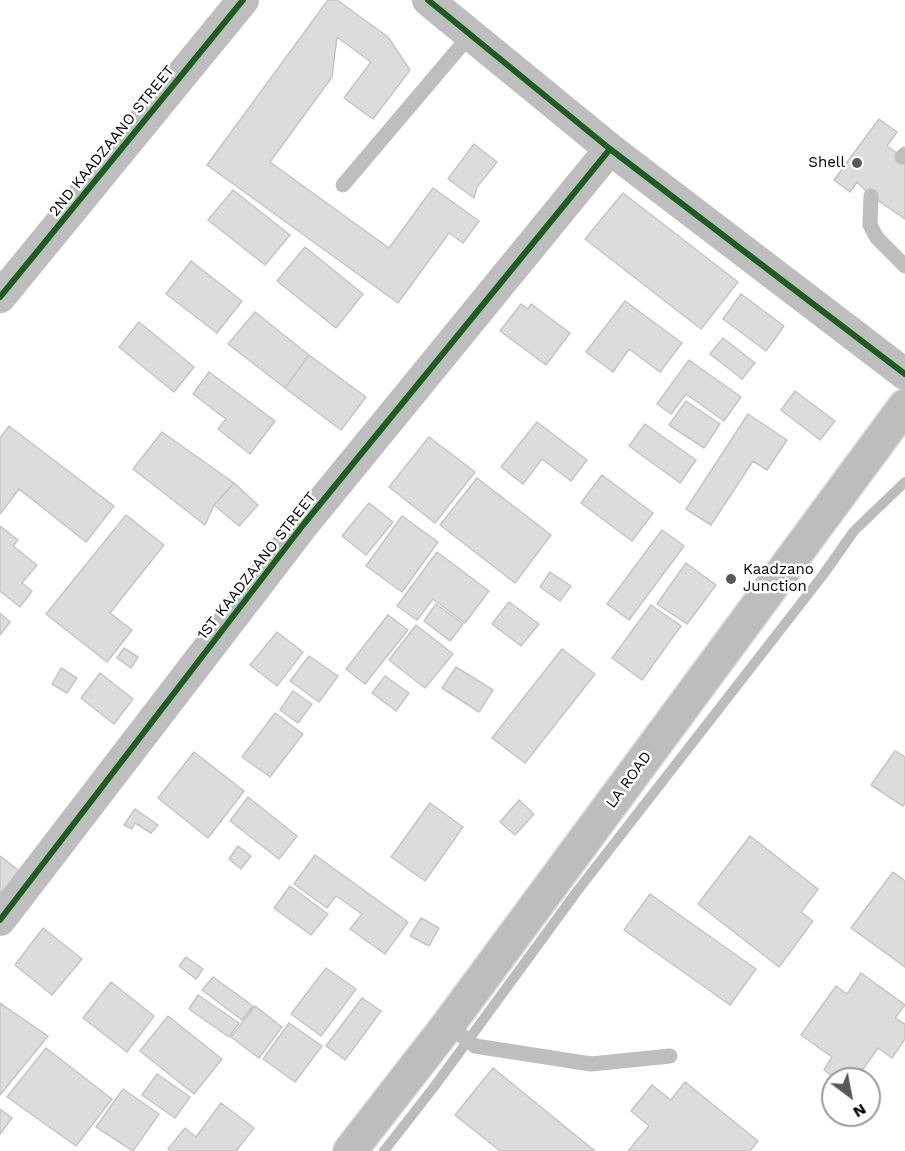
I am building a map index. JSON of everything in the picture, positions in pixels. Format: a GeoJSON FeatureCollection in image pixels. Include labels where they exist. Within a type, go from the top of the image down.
{"type":"FeatureCollection","features":[{"type":"Feature","properties":{"kind":"main road","name":"LA ROAD"},"geometry":{"type":"LineString","coordinates":[[350,1151],[463,1036],[905,406]]}},
{"type":"Feature","properties":{"kind":"street","name":"2ND KAADZAANO STREET"},"geometry":{"type":"LineString","coordinates":[[0,297],[243,0]]}},
{"type":"Feature","properties":{"kind":"street"},"geometry":{"type":"LineString","coordinates":[[428,0],[610,149],[905,374]]}},
{"type":"Feature","properties":{"kind":"street","name":"1ST KAADZAANO STREET"},"geometry":{"type":"LineString","coordinates":[[0,920],[303,525],[610,149]]}},
{"type":"Feature","properties":{"kind":"lane"},"geometry":{"type":"LineString","coordinates":[[343,185],[471,34]]}},
{"type":"Feature","properties":{"kind":"lane"},"geometry":{"type":"LineString","coordinates":[[872,196],[870,225],[876,238],[905,266]]}},
{"type":"Feature","properties":{"kind":"lane"},"geometry":{"type":"LineString","coordinates":[[463,1036],[591,1064],[670,1056]]}},
{"type":"Feature","properties":{"kind":"building"},"geometry":{"type":"Polygon","coordinates":[[[328,0],[337,0],[388,37],[410,70],[373,119],[344,98],[371,62],[337,37],[332,77],[270,162],[389,248],[433,188],[479,221],[463,243],[449,233],[398,303],[207,165],[328,0]]]}},
{"type":"Feature","properties":{"kind":"building"},"geometry":{"type":"Polygon","coordinates":[[[879,119],[897,132],[887,146],[905,159],[905,219],[871,196],[857,182],[850,192],[834,180],[879,119]]]}},
{"type":"Feature","properties":{"kind":"building"},"geometry":{"type":"Polygon","coordinates":[[[474,144],[497,162],[477,187],[474,198],[448,179],[474,144]]]}},
{"type":"Feature","properties":{"kind":"building"},"geometry":{"type":"Polygon","coordinates":[[[233,190],[290,235],[265,265],[208,220],[233,190]]]}},
{"type":"Feature","properties":{"kind":"building"},"geometry":{"type":"Polygon","coordinates":[[[623,193],[738,282],[701,329],[585,239],[623,193]]]}},
{"type":"Feature","properties":{"kind":"building"},"geometry":{"type":"Polygon","coordinates":[[[305,247],[363,294],[336,328],[277,281],[305,247]]]}},
{"type":"Feature","properties":{"kind":"building"},"geometry":{"type":"Polygon","coordinates":[[[191,261],[242,301],[217,333],[166,294],[191,261]]]}},
{"type":"Feature","properties":{"kind":"building"},"geometry":{"type":"Polygon","coordinates":[[[741,294],[784,326],[766,351],[723,319],[741,294]]]}},
{"type":"Feature","properties":{"kind":"building"},"geometry":{"type":"Polygon","coordinates":[[[625,301],[682,343],[660,372],[629,349],[613,372],[586,352],[625,301]]]}},
{"type":"Feature","properties":{"kind":"building"},"geometry":{"type":"Polygon","coordinates":[[[521,304],[528,309],[531,304],[570,333],[546,365],[500,331],[521,304]]]}},
{"type":"Feature","properties":{"kind":"building"},"geometry":{"type":"Polygon","coordinates":[[[255,312],[309,355],[285,388],[228,344],[255,312]]]}},
{"type":"Feature","properties":{"kind":"building"},"geometry":{"type":"Polygon","coordinates":[[[139,322],[194,367],[174,392],[119,347],[139,322]]]}},
{"type":"Feature","properties":{"kind":"building"},"geometry":{"type":"Polygon","coordinates":[[[723,338],[755,363],[742,379],[710,354],[723,338]]]}},
{"type":"Feature","properties":{"kind":"building"},"geometry":{"type":"Polygon","coordinates":[[[309,355],[366,397],[341,430],[285,388],[309,355]]]}},
{"type":"Feature","properties":{"kind":"building"},"geometry":{"type":"Polygon","coordinates":[[[689,360],[741,397],[724,421],[686,394],[671,414],[657,404],[689,360]]]}},
{"type":"Feature","properties":{"kind":"building"},"geometry":{"type":"Polygon","coordinates":[[[209,372],[275,421],[250,454],[218,429],[226,419],[193,394],[209,372]]]}},
{"type":"Feature","properties":{"kind":"building"},"geometry":{"type":"Polygon","coordinates":[[[795,391],[835,421],[820,440],[781,410],[795,391]]]}},
{"type":"Feature","properties":{"kind":"building"},"geometry":{"type":"Polygon","coordinates":[[[686,401],[720,424],[704,448],[669,425],[686,401]]]}},
{"type":"Feature","properties":{"kind":"building"},"geometry":{"type":"Polygon","coordinates":[[[748,414],[787,440],[767,470],[753,461],[711,525],[686,509],[748,414]]]}},
{"type":"Feature","properties":{"kind":"building"},"geometry":{"type":"Polygon","coordinates":[[[537,422],[587,460],[571,481],[542,459],[523,484],[501,467],[537,422]]]}},
{"type":"Feature","properties":{"kind":"building"},"geometry":{"type":"Polygon","coordinates":[[[645,424],[696,460],[680,483],[629,446],[645,424]]]}},
{"type":"Feature","properties":{"kind":"building"},"geometry":{"type":"Polygon","coordinates":[[[9,426],[114,506],[86,542],[19,489],[0,514],[0,438],[9,426]]]}},
{"type":"Feature","properties":{"kind":"building"},"geometry":{"type":"Polygon","coordinates":[[[162,432],[234,483],[214,505],[205,525],[133,469],[162,432]]]}},
{"type":"Feature","properties":{"kind":"building"},"geometry":{"type":"Polygon","coordinates":[[[429,437],[475,472],[435,523],[389,487],[429,437]]]}},
{"type":"Feature","properties":{"kind":"building"},"geometry":{"type":"Polygon","coordinates":[[[602,475],[653,513],[632,541],[581,503],[602,475]]]}},
{"type":"Feature","properties":{"kind":"building"},"geometry":{"type":"Polygon","coordinates":[[[477,478],[551,535],[515,583],[440,525],[477,478]]]}},
{"type":"Feature","properties":{"kind":"building"},"geometry":{"type":"Polygon","coordinates":[[[234,483],[258,505],[239,526],[214,505],[234,483]]]}},
{"type":"Feature","properties":{"kind":"building"},"geometry":{"type":"Polygon","coordinates":[[[369,503],[393,522],[366,555],[342,536],[369,503]]]}},
{"type":"Feature","properties":{"kind":"building"},"geometry":{"type":"Polygon","coordinates":[[[126,515],[164,545],[110,613],[132,630],[107,662],[46,614],[126,515]]]}},
{"type":"Feature","properties":{"kind":"building"},"geometry":{"type":"Polygon","coordinates":[[[402,516],[438,542],[402,592],[366,566],[402,516]]]}},
{"type":"Feature","properties":{"kind":"building"},"geometry":{"type":"Polygon","coordinates":[[[0,526],[18,540],[13,546],[37,565],[22,583],[32,591],[20,607],[0,591],[0,526]]]}},
{"type":"Feature","properties":{"kind":"building"},"geometry":{"type":"Polygon","coordinates":[[[662,530],[684,546],[629,620],[607,604],[662,530]]]}},
{"type":"Feature","properties":{"kind":"building"},"geometry":{"type":"Polygon","coordinates":[[[437,552],[489,591],[465,623],[433,599],[417,620],[397,606],[437,552]]]}},
{"type":"Feature","properties":{"kind":"building"},"geometry":{"type":"Polygon","coordinates":[[[686,563],[716,585],[687,624],[657,604],[686,563]]]}},
{"type":"Feature","properties":{"kind":"building"},"geometry":{"type":"Polygon","coordinates":[[[550,572],[571,586],[560,601],[540,587],[550,572]]]}},
{"type":"Feature","properties":{"kind":"building"},"geometry":{"type":"Polygon","coordinates":[[[509,602],[539,624],[521,646],[492,624],[509,602]]]}},
{"type":"Feature","properties":{"kind":"building"},"geometry":{"type":"Polygon","coordinates":[[[436,604],[463,624],[450,641],[424,621],[436,604]]]}},
{"type":"Feature","properties":{"kind":"building"},"geometry":{"type":"Polygon","coordinates":[[[651,605],[681,626],[642,680],[612,658],[651,605]]]}},
{"type":"Feature","properties":{"kind":"building"},"geometry":{"type":"Polygon","coordinates":[[[0,613],[10,622],[0,635],[0,613]]]}},
{"type":"Feature","properties":{"kind":"building"},"geometry":{"type":"Polygon","coordinates":[[[388,615],[408,630],[365,684],[346,669],[388,615]]]}},
{"type":"Feature","properties":{"kind":"building"},"geometry":{"type":"Polygon","coordinates":[[[416,625],[453,654],[425,688],[389,660],[416,625]]]}},
{"type":"Feature","properties":{"kind":"building"},"geometry":{"type":"Polygon","coordinates":[[[277,632],[303,652],[277,686],[250,665],[277,632]]]}},
{"type":"Feature","properties":{"kind":"building"},"geometry":{"type":"Polygon","coordinates":[[[124,648],[138,657],[131,668],[117,658],[124,648]]]}},
{"type":"Feature","properties":{"kind":"building"},"geometry":{"type":"Polygon","coordinates":[[[562,649],[595,674],[525,763],[492,738],[562,649]]]}},
{"type":"Feature","properties":{"kind":"building"},"geometry":{"type":"Polygon","coordinates":[[[309,656],[338,676],[319,702],[290,681],[309,656]]]}},
{"type":"Feature","properties":{"kind":"building"},"geometry":{"type":"Polygon","coordinates":[[[456,667],[493,690],[479,712],[442,688],[456,667]]]}},
{"type":"Feature","properties":{"kind":"building"},"geometry":{"type":"Polygon","coordinates":[[[61,668],[77,678],[67,693],[52,684],[61,668]]]}},
{"type":"Feature","properties":{"kind":"building"},"geometry":{"type":"Polygon","coordinates":[[[100,673],[133,699],[114,724],[81,698],[100,673]]]}},
{"type":"Feature","properties":{"kind":"building"},"geometry":{"type":"Polygon","coordinates":[[[385,676],[409,693],[396,711],[372,693],[385,676]]]}},
{"type":"Feature","properties":{"kind":"building"},"geometry":{"type":"Polygon","coordinates":[[[293,691],[312,704],[298,723],[280,710],[293,691]]]}},
{"type":"Feature","properties":{"kind":"building"},"geometry":{"type":"Polygon","coordinates":[[[275,713],[303,734],[270,777],[242,757],[275,713]]]}},
{"type":"Feature","properties":{"kind":"building"},"geometry":{"type":"Polygon","coordinates":[[[895,751],[905,757],[905,803],[903,806],[871,785],[895,751]]]}},
{"type":"Feature","properties":{"kind":"building"},"geometry":{"type":"Polygon","coordinates":[[[194,752],[244,791],[208,838],[158,798],[194,752]]]}},
{"type":"Feature","properties":{"kind":"building"},"geometry":{"type":"Polygon","coordinates":[[[248,797],[297,836],[279,859],[230,821],[248,797]]]}},
{"type":"Feature","properties":{"kind":"building"},"geometry":{"type":"Polygon","coordinates":[[[519,800],[534,814],[515,835],[500,822],[519,800]]]}},
{"type":"Feature","properties":{"kind":"building"},"geometry":{"type":"Polygon","coordinates":[[[430,803],[463,827],[425,881],[391,857],[430,803]]]}},
{"type":"Feature","properties":{"kind":"building"},"geometry":{"type":"Polygon","coordinates":[[[135,809],[158,825],[151,833],[135,823],[132,829],[124,825],[135,809]]]}},
{"type":"Feature","properties":{"kind":"building"},"geometry":{"type":"Polygon","coordinates":[[[750,836],[818,889],[801,912],[813,921],[779,967],[698,904],[750,836]]]}},
{"type":"Feature","properties":{"kind":"building"},"geometry":{"type":"Polygon","coordinates":[[[238,846],[251,856],[241,869],[229,859],[238,846]]]}},
{"type":"Feature","properties":{"kind":"building"},"geometry":{"type":"Polygon","coordinates":[[[315,855],[408,922],[385,954],[350,929],[362,914],[336,896],[327,908],[294,884],[315,855]]]}},
{"type":"Feature","properties":{"kind":"building"},"geometry":{"type":"Polygon","coordinates":[[[0,856],[22,873],[0,894],[0,856]]]}},
{"type":"Feature","properties":{"kind":"building"},"geometry":{"type":"Polygon","coordinates":[[[893,872],[905,881],[905,967],[851,928],[893,872]]]}},
{"type":"Feature","properties":{"kind":"building"},"geometry":{"type":"Polygon","coordinates":[[[290,886],[328,914],[311,935],[274,908],[290,886]]]}},
{"type":"Feature","properties":{"kind":"building"},"geometry":{"type":"Polygon","coordinates":[[[650,894],[756,969],[730,1005],[624,930],[650,894]]]}},
{"type":"Feature","properties":{"kind":"building"},"geometry":{"type":"Polygon","coordinates":[[[421,918],[439,928],[429,946],[410,936],[421,918]]]}},
{"type":"Feature","properties":{"kind":"building"},"geometry":{"type":"Polygon","coordinates":[[[43,928],[82,959],[52,995],[15,965],[43,928]]]}},
{"type":"Feature","properties":{"kind":"building"},"geometry":{"type":"Polygon","coordinates":[[[186,957],[203,969],[196,979],[179,966],[186,957]]]}},
{"type":"Feature","properties":{"kind":"building"},"geometry":{"type":"Polygon","coordinates":[[[326,968],[356,989],[321,1036],[291,1014],[326,968]]]}},
{"type":"Feature","properties":{"kind":"building"},"geometry":{"type":"Polygon","coordinates":[[[861,973],[905,1005],[895,1018],[905,1024],[905,1039],[892,1058],[878,1048],[865,1067],[826,1067],[832,1057],[801,1035],[836,986],[847,994],[861,973]]]}},
{"type":"Feature","properties":{"kind":"building"},"geometry":{"type":"Polygon","coordinates":[[[213,977],[253,1006],[242,1020],[202,990],[213,977]]]}},
{"type":"Feature","properties":{"kind":"building"},"geometry":{"type":"Polygon","coordinates":[[[111,982],[154,1016],[127,1052],[83,1018],[111,982]]]}},
{"type":"Feature","properties":{"kind":"building"},"geometry":{"type":"Polygon","coordinates":[[[198,995],[239,1023],[229,1037],[189,1009],[198,995]]]}},
{"type":"Feature","properties":{"kind":"building"},"geometry":{"type":"Polygon","coordinates":[[[362,998],[381,1011],[345,1060],[326,1046],[362,998]]]}},
{"type":"Feature","properties":{"kind":"building"},"geometry":{"type":"Polygon","coordinates":[[[0,1003],[48,1036],[0,1095],[0,1003]]]}},
{"type":"Feature","properties":{"kind":"building"},"geometry":{"type":"Polygon","coordinates":[[[255,1006],[282,1027],[259,1058],[231,1037],[255,1006]]]}},
{"type":"Feature","properties":{"kind":"building"},"geometry":{"type":"Polygon","coordinates":[[[168,1016],[222,1059],[194,1094],[140,1051],[168,1016]]]}},
{"type":"Feature","properties":{"kind":"building"},"geometry":{"type":"Polygon","coordinates":[[[289,1023],[322,1046],[295,1082],[263,1059],[289,1023]]]}},
{"type":"Feature","properties":{"kind":"building"},"geometry":{"type":"Polygon","coordinates":[[[46,1048],[112,1099],[76,1146],[7,1097],[46,1048]]]}},
{"type":"Feature","properties":{"kind":"building"},"geometry":{"type":"Polygon","coordinates":[[[493,1068],[595,1151],[500,1151],[455,1115],[493,1068]]]}},
{"type":"Feature","properties":{"kind":"building"},"geometry":{"type":"Polygon","coordinates":[[[157,1074],[190,1097],[175,1118],[142,1095],[157,1074]]]}},
{"type":"Feature","properties":{"kind":"building"},"geometry":{"type":"Polygon","coordinates":[[[685,1082],[758,1141],[750,1151],[628,1151],[649,1126],[631,1111],[652,1085],[671,1100],[685,1082]]]}},
{"type":"Feature","properties":{"kind":"building"},"geometry":{"type":"Polygon","coordinates":[[[123,1089],[159,1114],[133,1151],[96,1127],[123,1089]]]}},
{"type":"Feature","properties":{"kind":"building"},"geometry":{"type":"Polygon","coordinates":[[[221,1103],[254,1128],[236,1151],[171,1151],[168,1149],[185,1128],[196,1137],[221,1103]]]}},
{"type":"Feature","properties":{"kind":"building"},"geometry":{"type":"Polygon","coordinates":[[[0,1109],[12,1118],[0,1134],[0,1109]]]}},
{"type":"Feature","properties":{"kind":"waterway"},"geometry":{"type":"LineString","coordinates":[[384,1151],[434,1087],[578,890],[823,575],[854,531],[905,482]]}},
{"type":"Feature","properties":{"kind":"cycle path"},"geometry":{"type":"LineString","coordinates":[[0,297],[243,0]]}},
{"type":"Feature","properties":{"kind":"cycle path"},"geometry":{"type":"LineString","coordinates":[[428,0],[610,149],[905,374]]}},
{"type":"Feature","properties":{"kind":"cycle path"},"geometry":{"type":"LineString","coordinates":[[0,920],[303,525],[610,149]]}},
{"type":"Feature","properties":{"kind":"place","name":"Shell"},"geometry":{"type":"Point","coordinates":[857,163]}},
{"type":"Feature","properties":{"kind":"place","name":"Kaadzano Junction"},"geometry":{"type":"Point","coordinates":[731,579]}}]}
